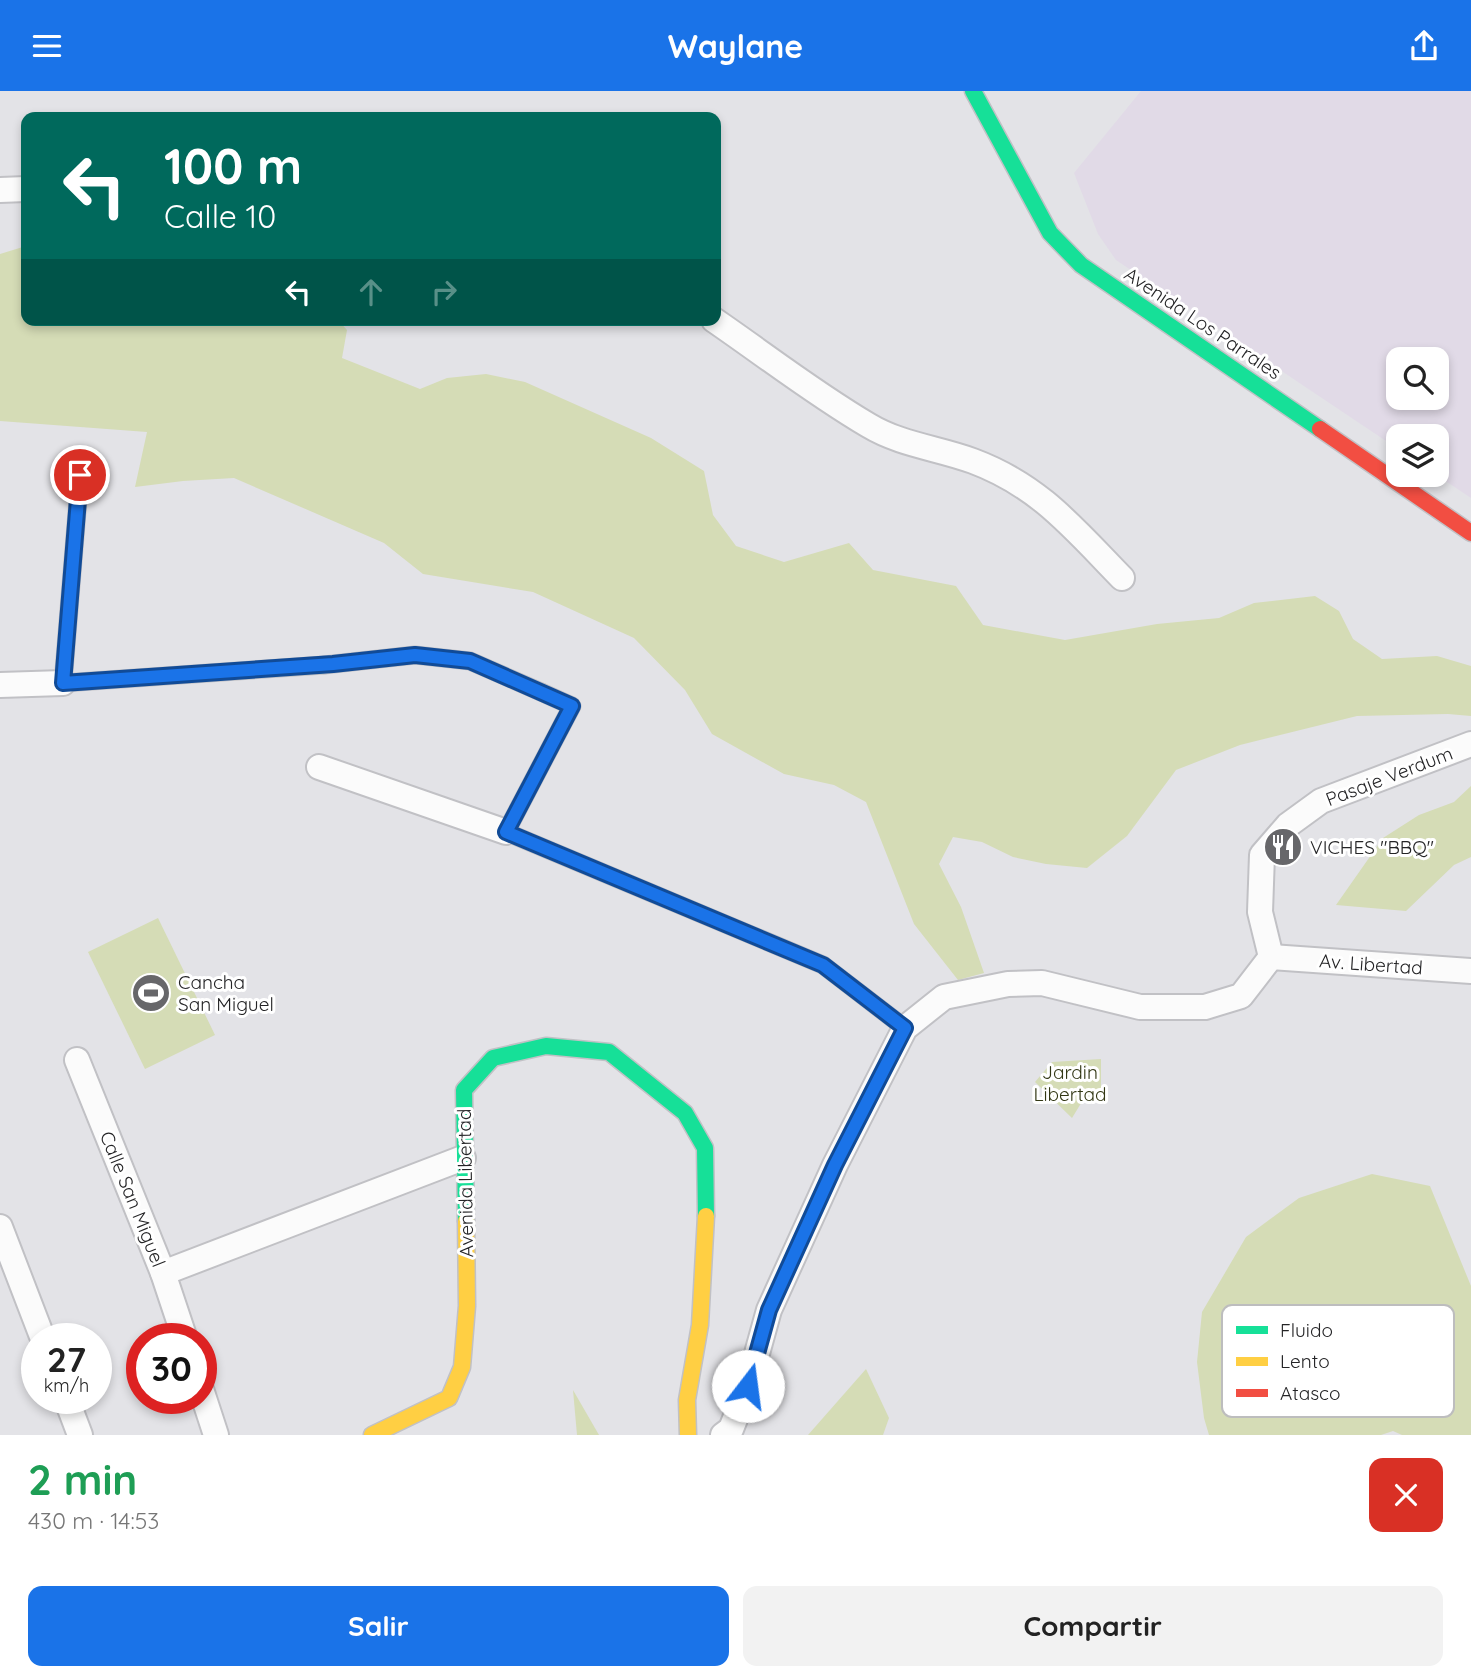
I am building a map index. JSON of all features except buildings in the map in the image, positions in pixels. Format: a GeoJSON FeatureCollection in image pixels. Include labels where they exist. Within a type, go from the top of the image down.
{"type":"FeatureCollection","features":[{"type":"Feature","properties":{"kind":"street","name":"Avenida Los Parrales"},"geometry":{"type":"LineString","coordinates":[[973,91],[1050,233],[1081,265],[1471,533]]}},
{"type":"Feature","properties":{"kind":"street"},"geometry":{"type":"LineString","coordinates":[[0,190],[21,189]]}},
{"type":"Feature","properties":{"kind":"street"},"geometry":{"type":"LineString","coordinates":[[721,325],[870,426],[922,448],[971,460],[1010,477],[1049,503],[1122,578]]}},
{"type":"Feature","properties":{"kind":"street"},"geometry":{"type":"LineString","coordinates":[[63,683],[80,475]]}},
{"type":"Feature","properties":{"kind":"street"},"geometry":{"type":"LineString","coordinates":[[0,685],[333,664],[415,655],[470,661],[572,706],[506,832]]}},
{"type":"Feature","properties":{"kind":"street","name":"Pasaje Verdum"},"geometry":{"type":"LineString","coordinates":[[1271,957],[1260,912],[1262,855],[1288,825],[1321,801],[1471,744]]}},
{"type":"Feature","properties":{"kind":"street"},"geometry":{"type":"LineString","coordinates":[[318,767],[506,832],[823,965],[905,1028]]}},
{"type":"Feature","properties":{"kind":"street"},"geometry":{"type":"LineString","coordinates":[[723,1435],[731,1429],[748,1386],[769,1310],[835,1165],[905,1028],[944,997],[1008,984],[1042,983],[1140,1007],[1205,1007],[1241,996],[1271,957]]}},
{"type":"Feature","properties":{"kind":"street","name":"Av. Libertad"},"geometry":{"type":"LineString","coordinates":[[1271,957],[1471,971]]}},
{"type":"Feature","properties":{"kind":"street","name":"Avenida Libertad"},"geometry":{"type":"LineString","coordinates":[[372,1435],[449,1398],[462,1367],[467,1306],[464,1090],[493,1058],[546,1046],[609,1052],[685,1113],[705,1148],[707,1191],[700,1325],[687,1400],[688,1435]]}},
{"type":"Feature","properties":{"kind":"street","name":"Calle San Miguel"},"geometry":{"type":"LineString","coordinates":[[77,1060],[163,1273],[180,1323]]}},
{"type":"Feature","properties":{"kind":"street"},"geometry":{"type":"LineString","coordinates":[[163,1273],[463,1158]]}},
{"type":"Feature","properties":{"kind":"street"},"geometry":{"type":"LineString","coordinates":[[0,1227],[37,1323]]}},
{"type":"Feature","properties":{"kind":"street"},"geometry":{"type":"LineString","coordinates":[[72,1414],[80,1435]]}},
{"type":"Feature","properties":{"kind":"street"},"geometry":{"type":"LineString","coordinates":[[209,1414],[216,1435]]}},
{"type":"Feature","properties":{"kind":"shaded area"},"geometry":{"type":"Polygon","coordinates":[[[1141,91],[1471,91],[1471,498],[1449,483],[1449,424],[1386,424],[1386,441],[1116,260],[1098,234],[1074,173],[1141,91]]]}},
{"type":"Feature","properties":{"kind":"green space"},"geometry":{"type":"Polygon","coordinates":[[[21,248],[21,326],[343,326],[347,330],[342,358],[420,389],[447,378],[486,374],[525,382],[651,438],[704,471],[713,515],[736,546],[784,562],[849,543],[873,570],[956,586],[983,625],[1065,640],[1157,624],[1219,618],[1254,603],[1315,596],[1339,611],[1353,639],[1382,659],[1437,656],[1471,666],[1471,716],[1357,716],[1240,745],[1176,770],[1127,836],[1087,868],[1013,857],[982,842],[953,837],[939,864],[961,907],[984,973],[958,980],[914,924],[866,802],[834,785],[784,774],[712,734],[685,690],[634,638],[533,592],[423,574],[384,543],[234,478],[135,487],[147,432],[0,421],[0,254],[21,248]]]}},
{"type":"Feature","properties":{"kind":"green space"},"geometry":{"type":"Polygon","coordinates":[[[1471,786],[1471,857],[1454,865],[1406,911],[1336,905],[1383,838],[1419,815],[1454,802],[1471,786]]]}},
{"type":"Feature","properties":{"kind":"green space","name":"Cancha San Miguel"},"geometry":{"type":"Polygon","coordinates":[[[158,918],[215,1035],[145,1069],[88,952],[158,918]]]}},
{"type":"Feature","properties":{"kind":"green space","name":"Jardin Libertad"},"geometry":{"type":"Polygon","coordinates":[[[1101,1059],[1101,1098],[1083,1100],[1072,1118],[1035,1082],[1052,1062],[1101,1059]]]}},
{"type":"Feature","properties":{"kind":"green space"},"geometry":{"type":"Polygon","coordinates":[[[1372,1174],[1430,1186],[1471,1286],[1471,1435],[1402,1435],[1393,1431],[1381,1435],[1209,1435],[1204,1418],[1197,1362],[1202,1312],[1246,1237],[1299,1198],[1372,1174]]]}},
{"type":"Feature","properties":{"kind":"green space"},"geometry":{"type":"Polygon","coordinates":[[[866,1369],[889,1418],[883,1435],[808,1435],[866,1369]]]}},
{"type":"Feature","properties":{"kind":"green space"},"geometry":{"type":"Polygon","coordinates":[[[573,1390],[599,1435],[577,1435],[573,1390]]]}},
{"type":"Feature","properties":{"kind":"traffic: fast"},"geometry":{"type":"LineString","coordinates":[[973,91],[1050,233],[1081,265],[1320,429]]}},
{"type":"Feature","properties":{"kind":"traffic: fast"},"geometry":{"type":"LineString","coordinates":[[80,475],[63,683],[324,665]]}},
{"type":"Feature","properties":{"kind":"traffic: fast"},"geometry":{"type":"LineString","coordinates":[[541,692],[572,706],[506,832],[823,965],[905,1028]]}},
{"type":"Feature","properties":{"kind":"traffic: fast"},"geometry":{"type":"LineString","coordinates":[[466,1221],[464,1090],[493,1058],[546,1046],[609,1052],[685,1113],[705,1148],[706,1216]]}},
{"type":"Feature","properties":{"kind":"traffic: slow"},"geometry":{"type":"LineString","coordinates":[[324,665],[415,655],[470,661],[541,692]]}},
{"type":"Feature","properties":{"kind":"traffic: slow"},"geometry":{"type":"LineString","coordinates":[[688,1435],[687,1400],[700,1325],[706,1216]]}},
{"type":"Feature","properties":{"kind":"traffic: slow"},"geometry":{"type":"LineString","coordinates":[[372,1435],[449,1398],[462,1367],[467,1306],[466,1221]]}},
{"type":"Feature","properties":{"kind":"traffic: jam"},"geometry":{"type":"LineString","coordinates":[[1320,429],[1471,533]]}},
{"type":"Feature","properties":{"kind":"place","name":"VICHES \"BBQ\""},"geometry":{"type":"Point","coordinates":[1283,847]}},
{"type":"Feature","properties":{"kind":"place","name":"Cancha San Miguel"},"geometry":{"type":"Point","coordinates":[151,993]}},
{"type":"Feature","properties":{"kind":"route"},"geometry":{"type":"LineString","coordinates":[[80,475],[63,683],[333,664],[415,655],[470,661],[572,706],[506,832],[823,965],[905,1028],[835,1165],[769,1310],[748,1386]]}}]}
